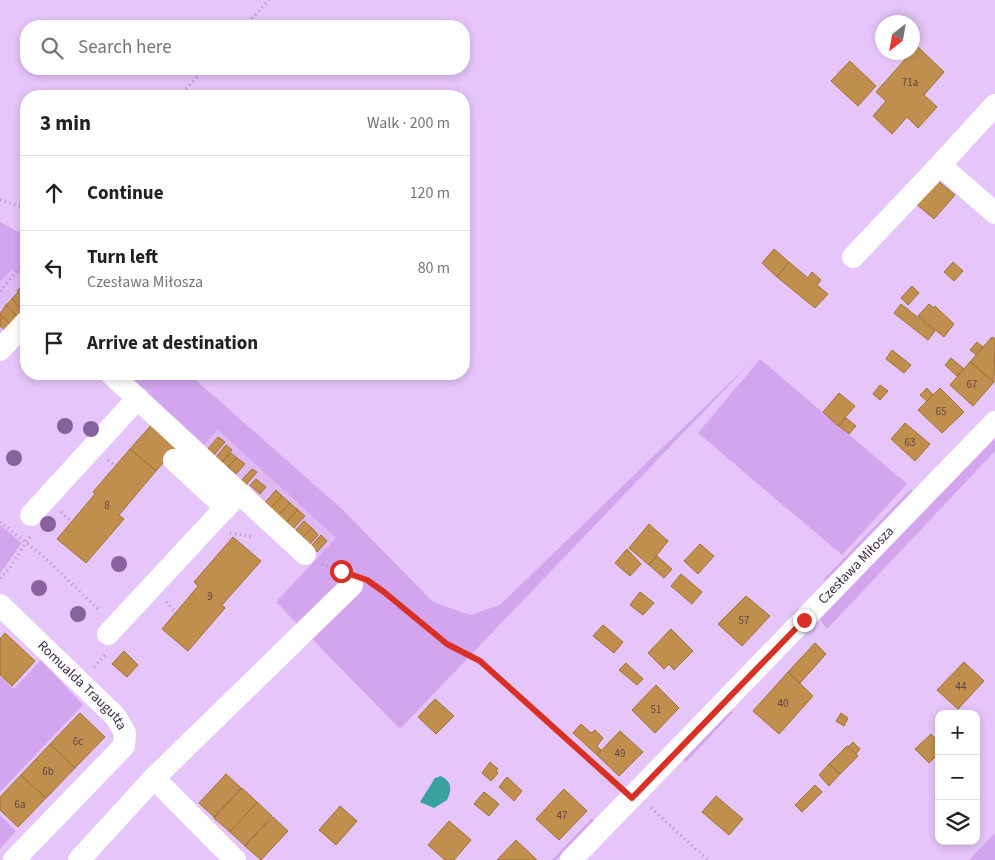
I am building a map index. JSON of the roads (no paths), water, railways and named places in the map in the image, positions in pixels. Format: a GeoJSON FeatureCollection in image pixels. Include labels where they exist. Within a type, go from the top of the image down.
{"type":"FeatureCollection","features":[{"type":"Feature","properties":{"kind":"street"},"geometry":{"type":"LineString","coordinates":[[853,257],[995,105]]}},
{"type":"Feature","properties":{"kind":"street"},"geometry":{"type":"LineString","coordinates":[[940,165],[995,212]]}},
{"type":"Feature","properties":{"kind":"street"},"geometry":{"type":"LineString","coordinates":[[0,350],[20,328]]}},
{"type":"Feature","properties":{"kind":"street"},"geometry":{"type":"LineString","coordinates":[[118,380],[138,398],[233,500]]}},
{"type":"Feature","properties":{"kind":"street"},"geometry":{"type":"LineString","coordinates":[[31,515],[138,398]]}},
{"type":"Feature","properties":{"kind":"street","name":"Czesława Miłosza"},"geometry":{"type":"LineString","coordinates":[[571,860],[995,422]]}},
{"type":"Feature","properties":{"kind":"street"},"geometry":{"type":"LineString","coordinates":[[174,460],[284,535],[305,554]]}},
{"type":"Feature","properties":{"kind":"street"},"geometry":{"type":"LineString","coordinates":[[113,629],[233,500]]}},
{"type":"Feature","properties":{"kind":"street"},"geometry":{"type":"LineString","coordinates":[[79,860],[154,778],[353,579]]}},
{"type":"Feature","properties":{"kind":"street","name":"Romualda Traugutta"},"geometry":{"type":"LineString","coordinates":[[0,605],[116,716],[125,733],[124,746],[14,860]]}},
{"type":"Feature","properties":{"kind":"street"},"geometry":{"type":"LineString","coordinates":[[154,778],[235,860]]}}]}
